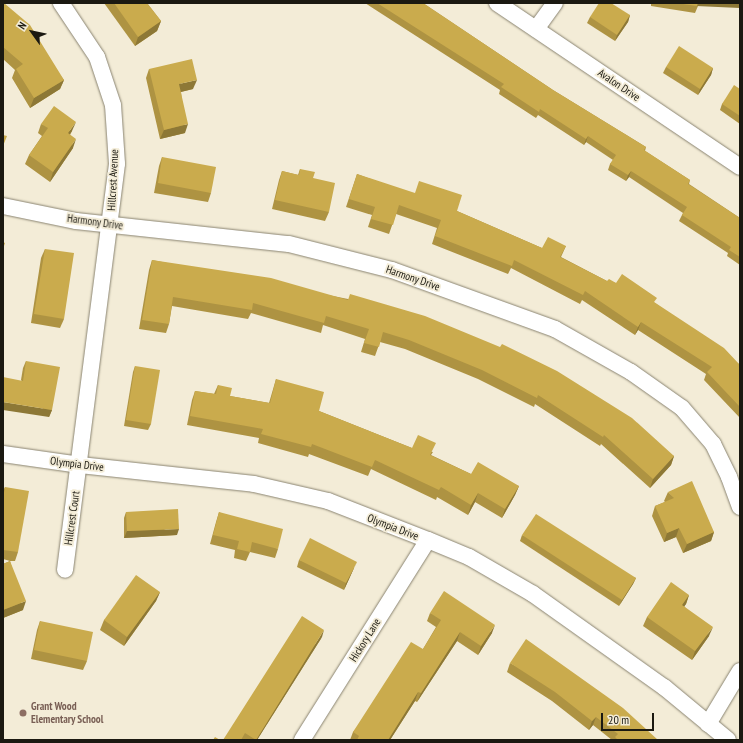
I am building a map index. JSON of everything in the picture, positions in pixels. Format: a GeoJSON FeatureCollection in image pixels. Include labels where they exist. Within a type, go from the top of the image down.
{"type":"FeatureCollection","features":[{"type":"Feature","properties":{"kind":"street","name":"Hillcrest Avenue"},"geometry":{"type":"LineString","coordinates":[[61,3],[97,57],[113,105],[117,164],[111,225],[80,465]]}},
{"type":"Feature","properties":{"kind":"street","name":"Avalon Drive"},"geometry":{"type":"LineString","coordinates":[[497,3],[740,167]]}},
{"type":"Feature","properties":{"kind":"street"},"geometry":{"type":"LineString","coordinates":[[536,29],[555,3]]}},
{"type":"Feature","properties":{"kind":"street","name":"Harmony Drive"},"geometry":{"type":"LineString","coordinates":[[3,206],[76,221],[290,244],[392,270],[555,329],[630,372],[682,408],[713,444],[729,477],[740,507]]}},
{"type":"Feature","properties":{"kind":"street","name":"Olympia Drive"},"geometry":{"type":"LineString","coordinates":[[3,454],[80,465],[254,484],[328,501],[428,540],[469,557],[533,594],[664,687],[728,740]]}},
{"type":"Feature","properties":{"kind":"street","name":"Hillcrest Court"},"geometry":{"type":"LineString","coordinates":[[65,570],[80,465]]}},
{"type":"Feature","properties":{"kind":"street","name":"Hickory Lane"},"geometry":{"type":"LineString","coordinates":[[302,740],[428,540]]}},
{"type":"Feature","properties":{"kind":"street"},"geometry":{"type":"LineString","coordinates":[[708,724],[740,671]]}},
{"type":"Feature","properties":{"kind":"building"},"geometry":{"type":"Polygon","coordinates":[[[3,3],[30,25],[64,80],[34,98],[16,69],[23,64],[3,47],[3,3]]]}},
{"type":"Feature","properties":{"kind":"building"},"geometry":{"type":"Polygon","coordinates":[[[114,3],[147,3],[161,21],[138,37],[114,3]]]}},
{"type":"Feature","properties":{"kind":"building"},"geometry":{"type":"Polygon","coordinates":[[[377,3],[423,3],[553,90],[646,147],[644,150],[690,180],[688,184],[740,218],[740,257],[729,250],[731,247],[682,215],[687,207],[631,171],[628,175],[610,164],[616,155],[588,136],[586,139],[540,109],[539,112],[501,87],[504,84],[377,3]]]}},
{"type":"Feature","properties":{"kind":"building"},"geometry":{"type":"Polygon","coordinates":[[[599,3],[611,3],[630,15],[617,35],[590,17],[599,3]]]}},
{"type":"Feature","properties":{"kind":"building"},"geometry":{"type":"Polygon","coordinates":[[[676,3],[698,3],[697,6],[676,3]]]}},
{"type":"Feature","properties":{"kind":"building"},"geometry":{"type":"Polygon","coordinates":[[[679,46],[713,68],[700,89],[666,67],[679,46]]]}},
{"type":"Feature","properties":{"kind":"building"},"geometry":{"type":"Polygon","coordinates":[[[192,59],[197,80],[179,84],[188,124],[164,130],[149,69],[192,59]]]}},
{"type":"Feature","properties":{"kind":"building"},"geometry":{"type":"Polygon","coordinates":[[[734,85],[740,89],[740,116],[722,104],[734,85]]]}},
{"type":"Feature","properties":{"kind":"building"},"geometry":{"type":"Polygon","coordinates":[[[54,106],[76,122],[68,133],[76,139],[53,172],[29,155],[48,128],[41,124],[54,106]]]}},
{"type":"Feature","properties":{"kind":"building"},"geometry":{"type":"Polygon","coordinates":[[[3,135],[7,136],[3,146],[3,135]]]}},
{"type":"Feature","properties":{"kind":"building"},"geometry":{"type":"Polygon","coordinates":[[[162,157],[216,167],[211,193],[158,183],[162,157]]]}},
{"type":"Feature","properties":{"kind":"building"},"geometry":{"type":"Polygon","coordinates":[[[300,169],[315,172],[313,178],[335,183],[329,212],[275,200],[282,171],[299,175],[300,169]]]}},
{"type":"Feature","properties":{"kind":"building"},"geometry":{"type":"Polygon","coordinates":[[[357,174],[415,193],[419,181],[462,195],[457,211],[542,248],[548,237],[566,246],[560,257],[607,281],[609,279],[616,283],[622,274],[657,298],[654,302],[724,348],[740,365],[740,407],[707,372],[712,367],[641,322],[638,327],[585,291],[583,295],[514,260],[512,266],[435,236],[441,220],[399,205],[393,225],[371,219],[375,207],[349,199],[357,174]]]}},
{"type":"Feature","properties":{"kind":"building"},"geometry":{"type":"Polygon","coordinates":[[[45,249],[74,253],[64,319],[34,314],[45,249]]]}},
{"type":"Feature","properties":{"kind":"building"},"geometry":{"type":"Polygon","coordinates":[[[152,260],[271,278],[348,300],[350,294],[425,316],[500,347],[502,344],[557,371],[632,418],[674,456],[653,479],[604,435],[603,437],[538,395],[537,398],[482,370],[409,340],[383,332],[379,347],[364,343],[369,329],[326,316],[324,323],[253,303],[252,310],[173,297],[169,324],[142,320],[152,260]]]}},
{"type":"Feature","properties":{"kind":"building"},"geometry":{"type":"Polygon","coordinates":[[[26,361],[60,367],[52,410],[3,402],[3,377],[23,381],[26,361]]]}},
{"type":"Feature","properties":{"kind":"building"},"geometry":{"type":"Polygon","coordinates":[[[135,366],[160,370],[151,424],[126,420],[135,366]]]}},
{"type":"Feature","properties":{"kind":"building"},"geometry":{"type":"Polygon","coordinates":[[[276,379],[324,392],[319,411],[412,448],[418,435],[436,443],[430,455],[471,474],[478,462],[519,486],[505,509],[478,493],[471,505],[441,487],[439,490],[375,460],[372,467],[312,444],[311,447],[261,434],[263,429],[190,416],[195,391],[216,394],[218,385],[232,388],[230,396],[270,403],[276,379]]]}},
{"type":"Feature","properties":{"kind":"building"},"geometry":{"type":"Polygon","coordinates":[[[692,481],[714,532],[687,544],[679,528],[667,533],[655,506],[674,498],[668,492],[692,481]]]}},
{"type":"Feature","properties":{"kind":"building"},"geometry":{"type":"Polygon","coordinates":[[[5,487],[29,491],[18,552],[3,550],[3,498],[5,487]]]}},
{"type":"Feature","properties":{"kind":"building"},"geometry":{"type":"Polygon","coordinates":[[[178,509],[179,529],[127,531],[126,512],[178,509]]]}},
{"type":"Feature","properties":{"kind":"building"},"geometry":{"type":"Polygon","coordinates":[[[219,512],[283,529],[278,549],[252,542],[250,552],[237,549],[239,541],[213,535],[219,512]]]}},
{"type":"Feature","properties":{"kind":"building"},"geometry":{"type":"Polygon","coordinates":[[[536,514],[636,578],[622,600],[522,535],[536,514]]]}},
{"type":"Feature","properties":{"kind":"building"},"geometry":{"type":"Polygon","coordinates":[[[310,538],[357,562],[346,583],[299,560],[310,538]]]}},
{"type":"Feature","properties":{"kind":"building"},"geometry":{"type":"Polygon","coordinates":[[[10,561],[26,601],[3,610],[3,564],[10,561]]]}},
{"type":"Feature","properties":{"kind":"building"},"geometry":{"type":"Polygon","coordinates":[[[136,575],[160,592],[127,637],[104,620],[136,575]]]}},
{"type":"Feature","properties":{"kind":"building"},"geometry":{"type":"Polygon","coordinates":[[[671,582],[689,595],[682,605],[713,627],[695,651],[647,617],[671,582]]]}},
{"type":"Feature","properties":{"kind":"building"},"geometry":{"type":"Polygon","coordinates":[[[444,591],[495,625],[481,646],[460,632],[421,693],[418,692],[388,740],[357,740],[359,736],[353,732],[411,642],[423,649],[441,620],[430,613],[444,591]]]}},
{"type":"Feature","properties":{"kind":"building"},"geometry":{"type":"Polygon","coordinates":[[[302,616],[324,630],[256,740],[245,733],[241,740],[223,740],[302,616]]]}},
{"type":"Feature","properties":{"kind":"building"},"geometry":{"type":"Polygon","coordinates":[[[40,621],[93,632],[87,661],[34,650],[40,621]]]}},
{"type":"Feature","properties":{"kind":"building"},"geometry":{"type":"Polygon","coordinates":[[[526,639],[623,708],[658,740],[618,740],[615,737],[618,734],[596,717],[592,721],[555,692],[510,663],[526,639]]]}},
{"type":"Feature","properties":{"kind":"building"},"geometry":{"type":"Polygon","coordinates":[[[215,737],[220,740],[213,740],[215,737]]]}},
{"type":"Feature","properties":{"kind":"place","name":"Grant Wood Elementary School"},"geometry":{"type":"Point","coordinates":[23,713]}}]}
